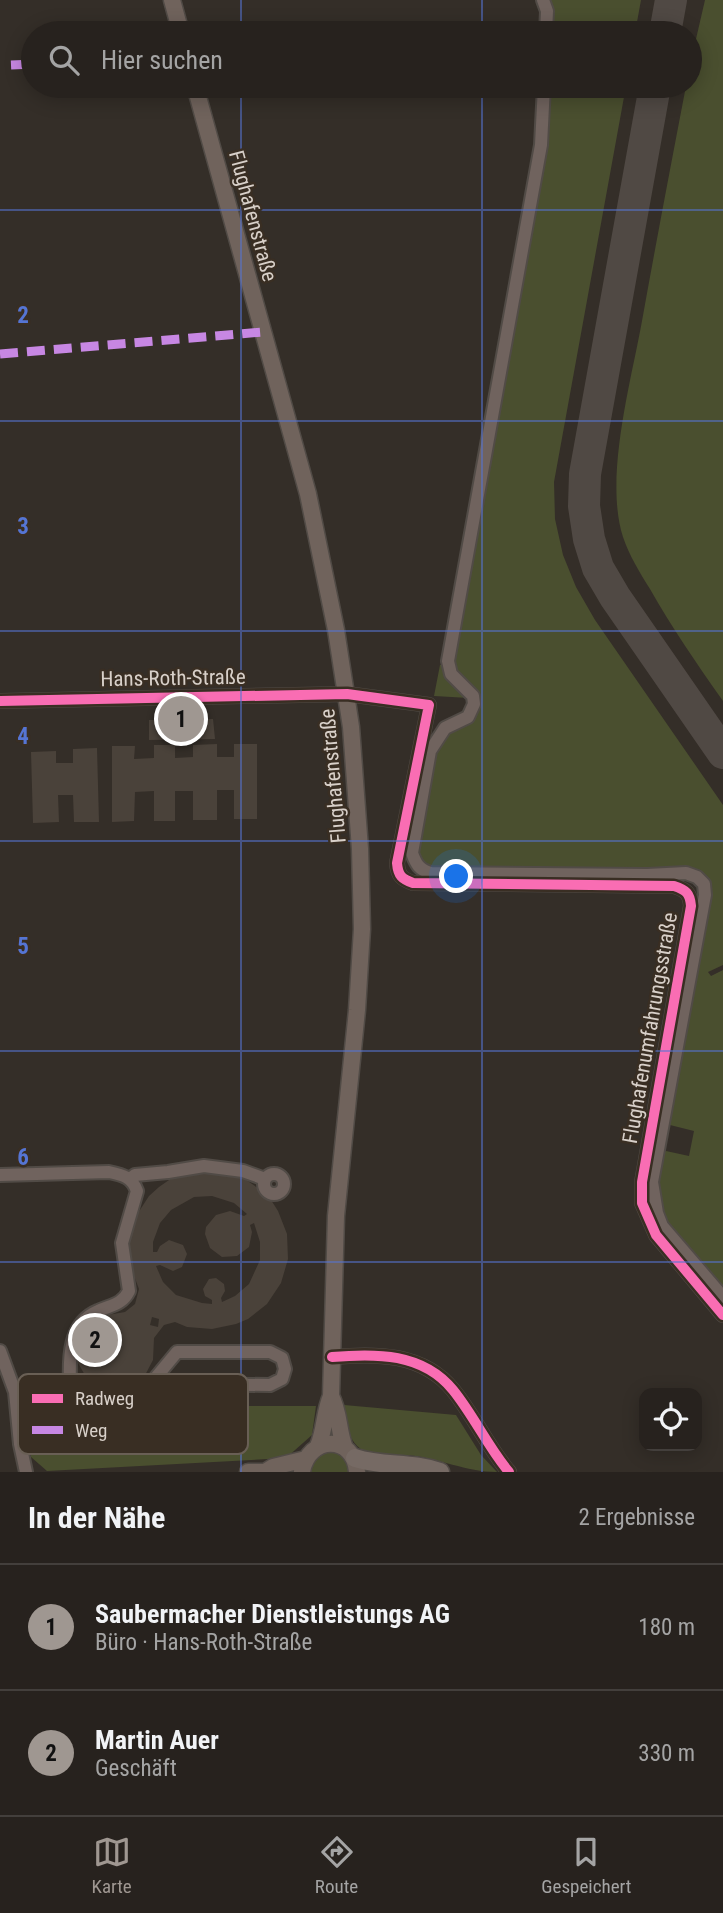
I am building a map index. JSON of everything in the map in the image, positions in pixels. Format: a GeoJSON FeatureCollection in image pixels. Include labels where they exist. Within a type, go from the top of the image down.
{"type":"FeatureCollection","features":[{"type":"Feature","properties":{"kind":"highway"},"geometry":{"type":"LineString","coordinates":[[353,1460],[412,1466],[440,1472]]}},
{"type":"Feature","properties":{"kind":"main road"},"geometry":{"type":"LineString","coordinates":[[172,0],[178,21]]}},
{"type":"Feature","properties":{"kind":"main road","name":"Flughafenstraße"},"geometry":{"type":"LineString","coordinates":[[198,98],[308,494],[347,694],[360,839],[362,929],[357,1010],[338,1194],[331,1396],[318,1447]]}},
{"type":"Feature","properties":{"kind":"main road","name":"Flughafenstraße"},"geometry":{"type":"LineString","coordinates":[[331,1396],[337,1407],[340,1436],[353,1460]]}},
{"type":"Feature","properties":{"kind":"main road"},"geometry":{"type":"LineString","coordinates":[[248,1472],[266,1472],[273,1467],[304,1466],[318,1447],[327,1443],[353,1460]]}},
{"type":"Feature","properties":{"kind":"street"},"geometry":{"type":"LineString","coordinates":[[543,0],[547,10],[547,21]]}},
{"type":"Feature","properties":{"kind":"street"},"geometry":{"type":"LineString","coordinates":[[543,98],[541,145],[448,661],[451,674],[473,696],[468,717],[445,728],[430,751],[412,853],[416,864],[431,873],[686,873],[697,877],[704,884],[705,895],[652,1182],[662,1226],[723,1297]]}},
{"type":"Feature","properties":{"kind":"street","name":"Hans-Roth-Straße"},"geometry":{"type":"LineString","coordinates":[[0,701],[347,694]]}},
{"type":"Feature","properties":{"kind":"street","name":"Flughafenumfahrungsstraße"},"geometry":{"type":"LineString","coordinates":[[347,694],[429,705],[397,863],[397,873],[402,879],[413,883],[674,886],[684,889],[690,895],[691,906],[642,1182],[642,1203],[656,1235],[723,1315]]}},
{"type":"Feature","properties":{"kind":"street"},"geometry":{"type":"LineString","coordinates":[[0,1175],[109,1172],[130,1178],[135,1175],[204,1166],[243,1171],[265,1179]]}},
{"type":"Feature","properties":{"kind":"street"},"geometry":{"type":"LineString","coordinates":[[70,1374],[71,1344],[83,1322],[95,1312],[117,1305],[129,1292],[122,1243],[136,1191],[130,1178]]}},
{"type":"Feature","properties":{"kind":"street"},"geometry":{"type":"LineString","coordinates":[[0,1351],[15,1392],[18,1423]]}},
{"type":"Feature","properties":{"kind":"street"},"geometry":{"type":"LineString","coordinates":[[159,1374],[177,1352],[270,1352],[282,1358],[285,1369],[282,1379],[270,1385],[248,1385]]}},
{"type":"Feature","properties":{"kind":"street"},"geometry":{"type":"LineString","coordinates":[[332,1357],[399,1357],[430,1369],[453,1390],[509,1472]]}},
{"type":"Feature","properties":{"kind":"street"},"geometry":{"type":"LineString","coordinates":[[22,1454],[26,1472]]}},
{"type":"Feature","properties":{"kind":"green space"},"geometry":{"type":"Polygon","coordinates":[[[546,0],[641,0],[637,21],[548,21],[546,0]]]}},
{"type":"Feature","properties":{"kind":"green space"},"geometry":{"type":"Polygon","coordinates":[[[705,0],[723,0],[723,701],[676,632],[632,557],[623,537],[616,487],[626,401],[684,98],[702,98],[700,21],[705,0]]]}},
{"type":"Feature","properties":{"kind":"green space"},"geometry":{"type":"Polygon","coordinates":[[[545,98],[624,98],[554,482],[555,519],[563,555],[576,587],[595,620],[723,805],[723,965],[708,972],[711,976],[723,970],[723,1293],[667,1227],[656,1185],[661,1154],[666,1151],[689,1156],[694,1131],[670,1125],[667,1119],[708,905],[700,874],[428,868],[421,863],[417,853],[434,749],[445,735],[473,717],[479,706],[480,699],[457,675],[453,667],[545,98]]]}},
{"type":"Feature","properties":{"kind":"green space"},"geometry":{"type":"Polygon","coordinates":[[[440,665],[443,665],[453,684],[469,698],[434,696],[440,665]]]}},
{"type":"Feature","properties":{"kind":"green space"},"geometry":{"type":"Polygon","coordinates":[[[344,1405],[456,1415],[481,1455],[497,1472],[474,1470],[408,1455],[370,1455],[354,1443],[347,1425],[344,1405]]]}},
{"type":"Feature","properties":{"kind":"green space"},"geometry":{"type":"Polygon","coordinates":[[[248,1406],[316,1406],[312,1435],[286,1458],[47,1471],[31,1454],[248,1454],[248,1406]]]}},
{"type":"Feature","properties":{"kind":"green space"},"geometry":{"type":"Polygon","coordinates":[[[327,1450],[341,1453],[352,1472],[310,1472],[316,1456],[327,1450]]]}},
{"type":"Feature","properties":{"kind":"building"},"geometry":{"type":"Polygon","coordinates":[[[213,719],[215,739],[149,740],[149,720],[213,719]]]}},
{"type":"Feature","properties":{"kind":"building"},"geometry":{"type":"Polygon","coordinates":[[[217,744],[217,757],[234,757],[234,744],[257,744],[257,819],[234,819],[234,790],[217,790],[217,820],[193,820],[193,791],[175,791],[175,821],[154,821],[154,791],[135,792],[134,821],[112,822],[112,746],[135,746],[134,759],[154,758],[154,745],[175,745],[175,758],[193,757],[193,745],[217,744]]]}},
{"type":"Feature","properties":{"kind":"building"},"geometry":{"type":"Polygon","coordinates":[[[97,748],[99,822],[74,822],[73,795],[58,795],[59,822],[33,823],[31,752],[56,751],[56,763],[73,763],[73,749],[97,748]]]}},
{"type":"Feature","properties":{"kind":"building"},"geometry":{"type":"Polygon","coordinates":[[[192,1171],[230,1173],[242,1177],[262,1191],[278,1211],[287,1234],[288,1259],[281,1283],[267,1304],[248,1319],[236,1324],[212,1329],[187,1327],[175,1322],[164,1325],[154,1338],[153,1360],[146,1374],[84,1374],[78,1363],[79,1339],[88,1325],[102,1316],[125,1312],[135,1304],[139,1289],[130,1265],[129,1240],[136,1216],[149,1196],[159,1187],[192,1171]],[[212,1196],[194,1197],[171,1210],[160,1223],[153,1242],[153,1252],[157,1252],[160,1246],[169,1240],[183,1245],[187,1254],[182,1267],[173,1271],[156,1266],[163,1282],[176,1295],[212,1304],[203,1289],[209,1279],[216,1278],[224,1284],[222,1302],[235,1296],[249,1284],[260,1260],[260,1242],[254,1223],[250,1225],[252,1232],[249,1247],[237,1256],[222,1257],[210,1248],[205,1234],[206,1227],[216,1215],[230,1211],[244,1216],[247,1214],[234,1203],[212,1196]],[[152,1317],[150,1325],[158,1327],[159,1319],[152,1317]]]}},
{"type":"Feature","properties":{"kind":"taxiway"},"geometry":{"type":"LineString","coordinates":[[667,21],[671,0]]}},
{"type":"Feature","properties":{"kind":"taxiway"},"geometry":{"type":"LineString","coordinates":[[653,98],[585,474],[584,506],[589,539],[598,568],[615,597],[723,753]]}},
{"type":"Feature","properties":{"kind":"marked path"},"geometry":{"type":"LineString","coordinates":[[11,65],[21,65]]}},
{"type":"Feature","properties":{"kind":"marked path"},"geometry":{"type":"LineString","coordinates":[[0,354],[263,332]]}},
{"type":"Feature","properties":{"kind":"cycle path"},"geometry":{"type":"LineString","coordinates":[[0,701],[347,694],[429,705],[397,863],[403,878],[413,883],[674,886],[684,891],[690,898],[691,906],[642,1182],[642,1203],[656,1235],[723,1315]]}},
{"type":"Feature","properties":{"kind":"cycle path"},"geometry":{"type":"LineString","coordinates":[[332,1357],[382,1356],[413,1362],[428,1369],[453,1390],[509,1472]]}},
{"type":"Feature","properties":{"kind":"place","name":"Saubermacher Dienstleistungs AG"},"geometry":{"type":"Point","coordinates":[181,719]}},
{"type":"Feature","properties":{"kind":"place","name":"Martin Auer"},"geometry":{"type":"Point","coordinates":[95,1340]}}]}
